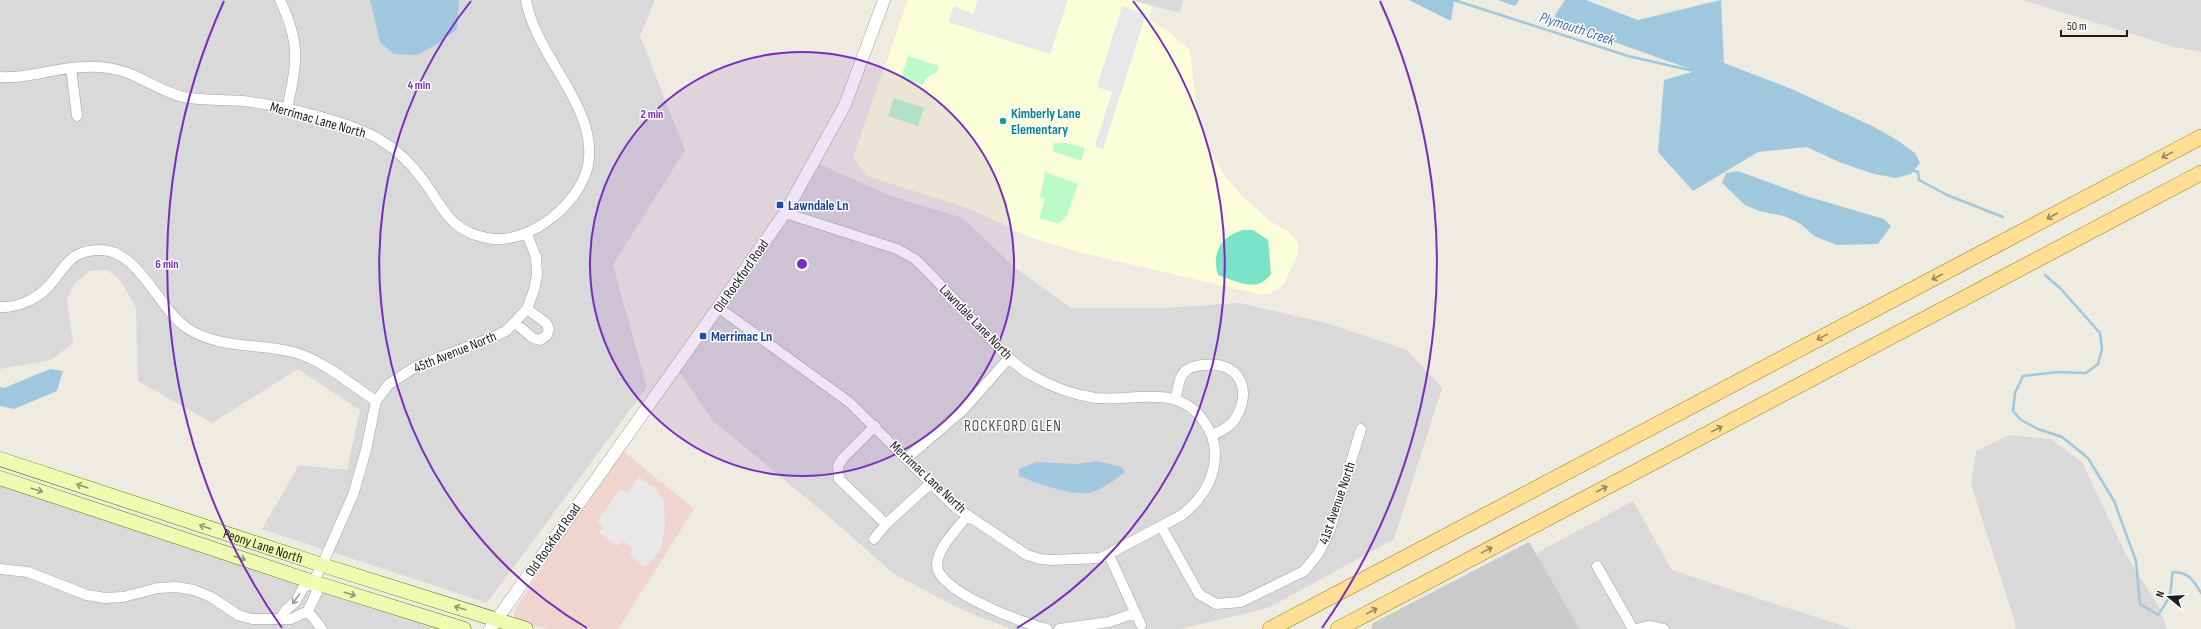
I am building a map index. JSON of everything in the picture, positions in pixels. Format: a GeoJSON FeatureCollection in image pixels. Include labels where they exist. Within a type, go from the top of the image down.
{"type":"FeatureCollection","features":[{"type":"Feature","properties":{"kind":"main road"},"geometry":{"type":"LineString","coordinates":[[1270,629],[2201,137]]}},
{"type":"Feature","properties":{"kind":"main road"},"geometry":{"type":"LineString","coordinates":[[1338,629],[2201,173]]}},
{"type":"Feature","properties":{"kind":"main road","name":"Peony Lane North"},"geometry":{"type":"LineString","coordinates":[[0,459],[322,565],[494,624],[526,629]]}},
{"type":"Feature","properties":{"kind":"main road","name":"Peony Lane North"},"geometry":{"type":"LineString","coordinates":[[0,478],[313,582],[464,629]]}},
{"type":"Feature","properties":{"kind":"street"},"geometry":{"type":"LineString","coordinates":[[280,0],[291,24],[296,45],[295,72],[287,109]]}},
{"type":"Feature","properties":{"kind":"street"},"geometry":{"type":"LineString","coordinates":[[526,0],[534,26],[581,115],[589,144],[589,160],[578,188],[550,219],[527,234]]}},
{"type":"Feature","properties":{"kind":"street","name":"Old Rockford Road"},"geometry":{"type":"LineString","coordinates":[[494,624],[785,213],[845,105],[884,0]]}},
{"type":"Feature","properties":{"kind":"street"},"geometry":{"type":"LineString","coordinates":[[71,68],[77,116]]}},
{"type":"Feature","properties":{"kind":"street","name":"Merrimac Lane North"},"geometry":{"type":"LineString","coordinates":[[0,77],[25,76],[71,68],[106,68],[127,73],[181,96],[213,101],[240,100],[287,109],[343,124],[379,139],[398,152],[414,168],[441,210],[451,221],[474,235],[501,239],[527,234]]}},
{"type":"Feature","properties":{"kind":"street","name":"Lawndale Lane North"},"geometry":{"type":"LineString","coordinates":[[785,213],[897,249],[915,259],[1009,358],[1032,375],[1074,393],[1096,398],[1118,399],[1161,395],[1176,399],[1190,406],[1201,417],[1213,435],[1215,460],[1210,480],[1204,494],[1194,506],[1182,515],[1161,526]]}},
{"type":"Feature","properties":{"kind":"street","name":"45th Avenue North"},"geometry":{"type":"LineString","coordinates":[[313,582],[353,495],[366,450],[376,401],[389,384],[402,374],[417,366],[491,338],[506,331],[515,323],[527,309],[534,290],[537,275],[536,258],[527,234]]}},
{"type":"Feature","properties":{"kind":"street"},"geometry":{"type":"LineString","coordinates":[[0,307],[22,304],[36,297],[49,286],[66,263],[76,254],[89,250],[115,252],[126,258],[167,310],[178,322],[189,330],[214,340],[294,352],[320,364],[376,401]]}},
{"type":"Feature","properties":{"kind":"street","name":"Merrimac Lane North"},"geometry":{"type":"LineString","coordinates":[[719,308],[839,394],[875,426],[955,507],[1017,550],[1040,559],[1087,559],[1109,554],[1161,526]]}},
{"type":"Feature","properties":{"kind":"street"},"geometry":{"type":"LineString","coordinates":[[515,323],[533,338],[540,340],[547,335],[549,329],[546,323],[527,309]]}},
{"type":"Feature","properties":{"kind":"street"},"geometry":{"type":"LineString","coordinates":[[907,458],[963,410],[1009,358]]}},
{"type":"Feature","properties":{"kind":"street"},"geometry":{"type":"LineString","coordinates":[[1176,399],[1183,374],[1191,367],[1223,364],[1234,370],[1241,383],[1242,401],[1235,419],[1225,429],[1213,435]]}},
{"type":"Feature","properties":{"kind":"street"},"geometry":{"type":"LineString","coordinates":[[875,426],[843,458],[838,466],[839,479],[886,524]]}},
{"type":"Feature","properties":{"kind":"street","name":"41st Avenue North"},"geometry":{"type":"LineString","coordinates":[[1161,526],[1199,594],[1216,604],[1241,602],[1304,571],[1318,554],[1330,530],[1361,429]]}},
{"type":"Feature","properties":{"kind":"street"},"geometry":{"type":"LineString","coordinates":[[874,539],[886,524],[931,483]]}},
{"type":"Feature","properties":{"kind":"street"},"geometry":{"type":"LineString","coordinates":[[968,516],[941,552],[937,565],[941,577],[952,586],[984,605],[1030,625],[1047,629]]}},
{"type":"Feature","properties":{"kind":"street"},"geometry":{"type":"LineString","coordinates":[[1109,554],[1140,625]]}},
{"type":"Feature","properties":{"kind":"street"},"geometry":{"type":"LineString","coordinates":[[1597,566],[1634,629],[1650,626],[1664,629]]}},
{"type":"Feature","properties":{"kind":"street"},"geometry":{"type":"LineString","coordinates":[[0,569],[28,572],[87,595],[105,598],[123,598],[158,588],[176,587],[194,590],[211,597],[238,615],[252,619],[291,619],[308,611],[317,592],[313,582],[303,588],[296,601],[285,611],[281,618]]}},
{"type":"Feature","properties":{"kind":"street"},"geometry":{"type":"LineString","coordinates":[[308,611],[322,629]]}},
{"type":"Feature","properties":{"kind":"street"},"geometry":{"type":"LineString","coordinates":[[1059,629],[1109,622],[1135,613]]}},
{"type":"Feature","properties":{"kind":"shaded area"},"geometry":{"type":"Polygon","coordinates":[[[0,0],[655,0],[640,36],[685,150],[613,265],[647,387],[487,603],[262,529],[299,465],[347,470],[360,410],[298,369],[212,423],[138,381],[136,308],[120,280],[107,270],[90,271],[75,283],[67,299],[73,343],[51,360],[0,369],[0,0]]]}},
{"type":"Feature","properties":{"kind":"shaded area"},"geometry":{"type":"Polygon","coordinates":[[[908,0],[1132,0],[1152,7],[1149,19],[1169,32],[1190,50],[1196,101],[1203,135],[1222,172],[1240,194],[1270,221],[1289,232],[1298,243],[1298,253],[1284,284],[1270,294],[1259,294],[1082,253],[1029,237],[973,210],[867,176],[853,157],[908,0]]]}},
{"type":"Feature","properties":{"kind":"shaded area"},"geometry":{"type":"Polygon","coordinates":[[[978,0],[1068,0],[1050,54],[948,22],[954,6],[973,14],[978,0]]]}},
{"type":"Feature","properties":{"kind":"shaded area"},"geometry":{"type":"Polygon","coordinates":[[[1132,0],[1183,0],[1180,13],[1132,0]]]}},
{"type":"Feature","properties":{"kind":"shaded area"},"geometry":{"type":"Polygon","coordinates":[[[2022,0],[2201,0],[2201,52],[2174,47],[2022,0]]]}},
{"type":"Feature","properties":{"kind":"shaded area"},"geometry":{"type":"Polygon","coordinates":[[[1122,6],[1146,14],[1103,149],[1095,146],[1112,92],[1097,87],[1122,6]]]}},
{"type":"Feature","properties":{"kind":"shaded area"},"geometry":{"type":"Polygon","coordinates":[[[815,162],[891,196],[963,218],[1014,267],[1071,308],[1164,308],[1240,303],[1326,323],[1407,350],[1442,388],[1394,539],[1268,608],[1180,629],[1010,629],[958,608],[891,572],[840,526],[712,420],[676,367],[815,162]]]}},
{"type":"Feature","properties":{"kind":"shaded area"},"geometry":{"type":"Polygon","coordinates":[[[2009,435],[2051,439],[2082,462],[2126,555],[2159,607],[2167,629],[2015,629],[2016,626],[1971,484],[1976,451],[2009,435]]]}},
{"type":"Feature","properties":{"kind":"shaded area"},"geometry":{"type":"Polygon","coordinates":[[[622,450],[694,509],[618,629],[547,629],[517,621],[514,616],[515,609],[622,450]]]}},
{"type":"Feature","properties":{"kind":"shaded area"},"geometry":{"type":"Polygon","coordinates":[[[639,477],[657,490],[664,501],[665,526],[661,549],[645,567],[630,554],[633,549],[622,540],[617,546],[600,533],[603,527],[597,522],[620,489],[627,493],[639,477]]]}},
{"type":"Feature","properties":{"kind":"shaded area"},"geometry":{"type":"Polygon","coordinates":[[[0,478],[464,629],[0,629],[0,478]]]}},
{"type":"Feature","properties":{"kind":"shaded area"},"geometry":{"type":"Polygon","coordinates":[[[1633,501],[1672,570],[1852,629],[1580,629],[1535,554],[1633,501]]]}},
{"type":"Feature","properties":{"kind":"shaded area"},"geometry":{"type":"Polygon","coordinates":[[[1529,542],[1580,629],[1371,629],[1373,623],[1529,542]]]}},
{"type":"Feature","properties":{"kind":"green space"},"geometry":{"type":"Polygon","coordinates":[[[908,56],[939,66],[937,72],[926,78],[923,85],[901,78],[908,56]]]}},
{"type":"Feature","properties":{"kind":"green space"},"geometry":{"type":"Polygon","coordinates":[[[894,98],[924,108],[918,126],[888,116],[894,98]]]}},
{"type":"Feature","properties":{"kind":"green space"},"geometry":{"type":"Polygon","coordinates":[[[1054,143],[1067,143],[1085,148],[1081,161],[1052,151],[1054,143]]]}},
{"type":"Feature","properties":{"kind":"green space"},"geometry":{"type":"Polygon","coordinates":[[[1045,172],[1078,184],[1067,215],[1059,224],[1039,218],[1045,199],[1040,197],[1045,172]]]}},
{"type":"Feature","properties":{"kind":"green space"},"geometry":{"type":"Polygon","coordinates":[[[1243,230],[1253,230],[1268,240],[1271,274],[1265,280],[1253,285],[1240,283],[1218,275],[1216,267],[1217,253],[1220,246],[1229,236],[1243,230]]]}},
{"type":"Feature","properties":{"kind":"water"},"geometry":{"type":"Polygon","coordinates":[[[370,0],[459,0],[457,29],[439,43],[417,55],[394,54],[380,42],[370,0]]]}},
{"type":"Feature","properties":{"kind":"water"},"geometry":{"type":"Polygon","coordinates":[[[1409,0],[1454,0],[1451,21],[1409,0]]]}},
{"type":"Feature","properties":{"kind":"water"},"geometry":{"type":"Polygon","coordinates":[[[1498,0],[1519,0],[1515,6],[1498,0]]]}},
{"type":"Feature","properties":{"kind":"water"},"geometry":{"type":"Polygon","coordinates":[[[1565,0],[1586,0],[1638,20],[1721,0],[1724,63],[1794,90],[1872,126],[1897,140],[1915,153],[1920,163],[1911,174],[1896,178],[1874,174],[1839,162],[1807,147],[1758,152],[1693,191],[1658,152],[1664,80],[1696,71],[1552,20],[1565,0]]]}},
{"type":"Feature","properties":{"kind":"water"},"geometry":{"type":"Polygon","coordinates":[[[1738,171],[1806,196],[1884,219],[1891,226],[1878,244],[1837,245],[1814,236],[1801,224],[1784,216],[1759,211],[1745,205],[1722,183],[1726,173],[1738,171]]]}},
{"type":"Feature","properties":{"kind":"water"},"geometry":{"type":"Polygon","coordinates":[[[50,369],[63,371],[57,391],[14,409],[0,406],[0,387],[4,388],[50,369]]]}},
{"type":"Feature","properties":{"kind":"water"},"geometry":{"type":"Polygon","coordinates":[[[1097,461],[1121,467],[1125,472],[1102,488],[1088,493],[1062,490],[1019,476],[1019,469],[1036,462],[1076,464],[1097,461]]]}},
{"type":"Feature","properties":{"kind":"waterway","name":"Plymouth Creek"},"geometry":{"type":"LineString","coordinates":[[1454,0],[1628,56],[1698,72]]}},
{"type":"Feature","properties":{"kind":"waterway","name":"Plymouth Creek"},"geometry":{"type":"LineString","coordinates":[[1911,170],[1918,172],[1919,180],[1947,195],[2003,217]]}},
{"type":"Feature","properties":{"kind":"waterway","name":"Plymouth Creek"},"geometry":{"type":"LineString","coordinates":[[2045,275],[2060,288],[2100,333],[2102,349],[2098,364],[2086,373],[2057,372],[2023,376],[2015,393],[2013,411],[2021,420],[2038,429],[2062,437],[2088,458],[2114,501],[2136,561],[2140,604],[2158,615],[2169,595],[2173,572],[2179,572],[2187,575],[2201,593]]}},
{"type":"Feature","properties":{"kind":"place","name":"Kimberly Lane Elementary"},"geometry":{"type":"Point","coordinates":[1003,121]}},
{"type":"Feature","properties":{"kind":"place","name":"Lawndale Ln"},"geometry":{"type":"Point","coordinates":[780,205]}},
{"type":"Feature","properties":{"kind":"place","name":"Merrimac Ln"},"geometry":{"type":"Point","coordinates":[703,336]}},
{"type":"Feature","properties":{"kind":"district","name":"ROCKFORD GLEN"},"geometry":{"type":"Point","coordinates":[1013,426]}}]}
